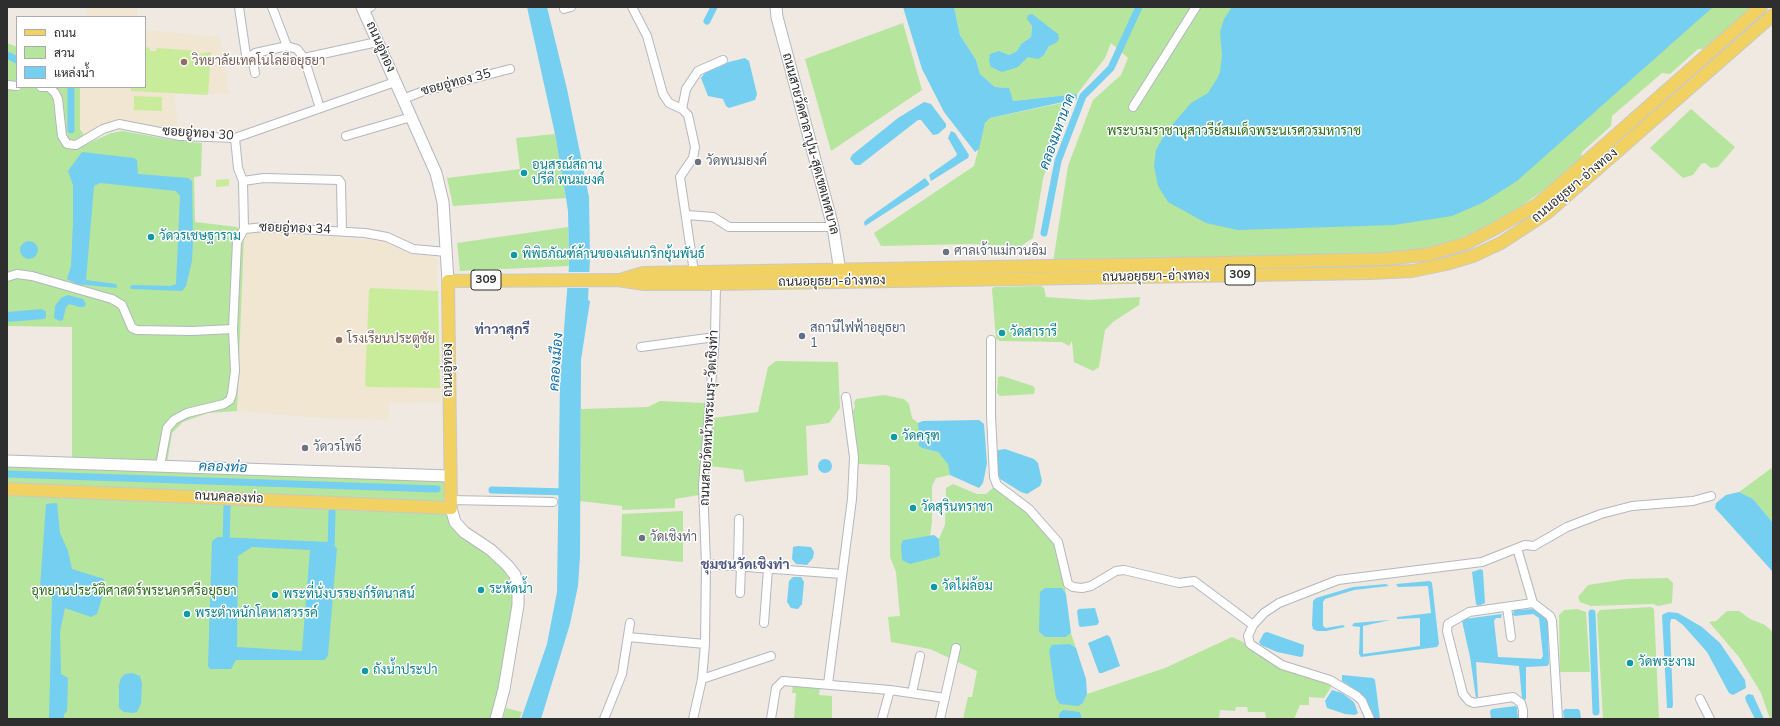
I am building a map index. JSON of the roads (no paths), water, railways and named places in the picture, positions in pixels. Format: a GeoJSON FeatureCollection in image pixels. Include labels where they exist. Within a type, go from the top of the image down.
{"type":"FeatureCollection","features":[{"type":"Feature","properties":{"kind":"main road","name":"ถนนอยุธยา-อ่างทอง"},"geometry":{"type":"LineString","coordinates":[[448,281],[618,280],[644,284],[716,284],[841,276],[1386,259],[1430,254],[1467,243],[1538,204],[1761,7]]}},
{"type":"Feature","properties":{"kind":"main road","name":"ถนนอยุธยา-อ่างทอง"},"geometry":{"type":"LineString","coordinates":[[618,280],[643,273],[694,272],[841,276],[1370,273],[1412,271],[1446,264],[1473,256],[1501,243],[1547,213],[1773,15]]}},
{"type":"Feature","properties":{"kind":"main road","name":"ถนนอู่ทอง"},"geometry":{"type":"LineString","coordinates":[[448,281],[451,504]]}},
{"type":"Feature","properties":{"kind":"main road","name":"ถนนคลองท่อ"},"geometry":{"type":"LineString","coordinates":[[7,489],[451,504]]}},
{"type":"Feature","properties":{"kind":"street"},"geometry":{"type":"LineString","coordinates":[[239,7],[246,56],[252,56],[255,53],[287,46],[297,49],[304,58],[320,108]]}},
{"type":"Feature","properties":{"kind":"street"},"geometry":{"type":"LineString","coordinates":[[272,7],[287,46]]}},
{"type":"Feature","properties":{"kind":"street"},"geometry":{"type":"LineString","coordinates":[[632,7],[647,36],[663,94],[669,103],[682,109],[688,115],[695,147],[693,158],[680,176],[687,215],[694,272]]}},
{"type":"Feature","properties":{"kind":"street","name":"ถนนสายวัดศาลาปูน-สุดเขตเทศบาล"},"geometry":{"type":"LineString","coordinates":[[776,7],[777,18],[833,227],[841,276]]}},
{"type":"Feature","properties":{"kind":"street"},"geometry":{"type":"LineString","coordinates":[[1133,107],[1196,7]]}},
{"type":"Feature","properties":{"kind":"street","name":"ถนนอู่ทอง"},"geometry":{"type":"LineString","coordinates":[[365,8],[377,42],[436,172],[443,202],[448,281]]}},
{"type":"Feature","properties":{"kind":"street"},"geometry":{"type":"LineString","coordinates":[[304,58],[377,42]]}},
{"type":"Feature","properties":{"kind":"street"},"geometry":{"type":"LineString","coordinates":[[252,56],[255,73]]}},
{"type":"Feature","properties":{"kind":"street"},"geometry":{"type":"LineString","coordinates":[[682,109],[686,89],[698,71],[723,60]]}},
{"type":"Feature","properties":{"kind":"street","name":"ซอยอู่ทอง 35"},"geometry":{"type":"LineString","coordinates":[[403,99],[421,92],[510,69]]}},
{"type":"Feature","properties":{"kind":"street","name":"ซอยอู่ทอง 30"},"geometry":{"type":"LineString","coordinates":[[50,88],[58,99],[62,136],[64,141],[71,145],[76,145],[103,129],[118,124],[180,136],[235,138],[257,132],[395,82]]}},
{"type":"Feature","properties":{"kind":"street"},"geometry":{"type":"LineString","coordinates":[[346,136],[411,117]]}},
{"type":"Feature","properties":{"kind":"street"},"geometry":{"type":"LineString","coordinates":[[235,138],[238,168],[243,181],[244,229]]}},
{"type":"Feature","properties":{"kind":"street"},"geometry":{"type":"LineString","coordinates":[[243,181],[264,178],[339,180],[341,189],[342,231]]}},
{"type":"Feature","properties":{"kind":"street"},"geometry":{"type":"LineString","coordinates":[[687,215],[713,217],[729,227],[833,227]]}},
{"type":"Feature","properties":{"kind":"street","name":"ซอยอู่ทอง 34"},"geometry":{"type":"LineString","coordinates":[[160,466],[167,428],[174,420],[187,413],[224,404],[230,400],[234,383],[233,329],[237,242],[244,229],[265,227],[342,231],[387,237],[413,249],[447,252]]}},
{"type":"Feature","properties":{"kind":"street"},"geometry":{"type":"LineString","coordinates":[[7,277],[17,274],[32,276],[112,299],[122,305],[132,328],[137,330],[192,331],[233,329]]}},
{"type":"Feature","properties":{"kind":"street","name":"ถนนสายวัดหน้าพระเมรุ-วัดเชิงท่า"},"geometry":{"type":"LineString","coordinates":[[693,719],[702,679],[705,644],[706,564],[703,485],[715,337],[716,284]]}},
{"type":"Feature","properties":{"kind":"street"},"geometry":{"type":"LineString","coordinates":[[641,347],[715,337]]}},
{"type":"Feature","properties":{"kind":"street"},"geometry":{"type":"LineString","coordinates":[[991,340],[991,415],[994,477],[997,485],[1029,509],[1058,542],[1068,584],[1082,588],[1091,586],[1116,571],[1124,570],[1179,583],[1194,581],[1253,625]]}},
{"type":"Feature","properties":{"kind":"street"},"geometry":{"type":"LineString","coordinates":[[828,684],[852,498],[854,457],[846,397]]}},
{"type":"Feature","properties":{"kind":"street"},"geometry":{"type":"LineString","coordinates":[[7,461],[450,476]]}},
{"type":"Feature","properties":{"kind":"street"},"geometry":{"type":"LineString","coordinates":[[1370,719],[1362,701],[1357,696],[1330,680],[1282,665],[1250,644],[1248,636],[1253,625],[1264,613],[1279,603],[1338,580],[1482,562],[1525,545],[1534,546],[1567,528],[1600,514],[1632,506],[1693,502],[1712,496]]}},
{"type":"Feature","properties":{"kind":"street"},"geometry":{"type":"LineString","coordinates":[[451,504],[553,502]]}},
{"type":"Feature","properties":{"kind":"street","name":"ถนนอู่ทอง"},"geometry":{"type":"LineString","coordinates":[[451,504],[454,522],[464,532],[491,550],[515,575],[518,590],[516,621],[504,689],[496,719]]}},
{"type":"Feature","properties":{"kind":"street"},"geometry":{"type":"LineString","coordinates":[[739,519],[740,593]]}},
{"type":"Feature","properties":{"kind":"street"},"geometry":{"type":"LineString","coordinates":[[1516,548],[1533,603],[1550,616],[1552,621],[1558,719]]}},
{"type":"Feature","properties":{"kind":"street"},"geometry":{"type":"LineString","coordinates":[[706,564],[842,574]]}},
{"type":"Feature","properties":{"kind":"street"},"geometry":{"type":"LineString","coordinates":[[764,623],[768,569]]}},
{"type":"Feature","properties":{"kind":"street"},"geometry":{"type":"LineString","coordinates":[[1523,719],[1524,710],[1521,703],[1513,697],[1480,703],[1469,701],[1463,694],[1447,631],[1449,622],[1469,612],[1533,603]]}},
{"type":"Feature","properties":{"kind":"street"},"geometry":{"type":"LineString","coordinates":[[1507,607],[1511,637]]}},
{"type":"Feature","properties":{"kind":"street"},"geometry":{"type":"LineString","coordinates":[[604,719],[622,674],[630,623]]}},
{"type":"Feature","properties":{"kind":"street"},"geometry":{"type":"LineString","coordinates":[[628,637],[705,644]]}},
{"type":"Feature","properties":{"kind":"street"},"geometry":{"type":"LineString","coordinates":[[940,719],[956,648]]}},
{"type":"Feature","properties":{"kind":"street"},"geometry":{"type":"LineString","coordinates":[[702,679],[771,656]]}},
{"type":"Feature","properties":{"kind":"street"},"geometry":{"type":"LineString","coordinates":[[912,693],[920,656]]}},
{"type":"Feature","properties":{"kind":"street"},"geometry":{"type":"LineString","coordinates":[[771,719],[776,688],[783,681],[890,690],[944,698]]}},
{"type":"Feature","properties":{"kind":"street"},"geometry":{"type":"LineString","coordinates":[[882,719],[890,690]]}},
{"type":"Feature","properties":{"kind":"street"},"geometry":{"type":"LineString","coordinates":[[1700,699],[1710,719]]}},
{"type":"Feature","properties":{"kind":"water"},"geometry":{"type":"Polygon","coordinates":[[[527,7],[547,7],[567,89],[589,197],[590,258],[588,300],[590,301],[581,360],[580,556],[578,586],[570,624],[541,719],[521,719],[547,644],[557,592],[560,380],[569,266],[568,211],[555,134],[527,7]]]}},
{"type":"Feature","properties":{"kind":"water"},"geometry":{"type":"Polygon","coordinates":[[[903,7],[954,7],[960,35],[976,60],[980,74],[995,87],[1009,88],[1013,101],[1077,94],[1077,99],[990,118],[985,123],[979,149],[975,152],[944,112],[922,69],[903,7]]]}},
{"type":"Feature","properties":{"kind":"water","name":"พระบรมราชานุสาวรีย์สมเด็จพระนเรศวรมหาราช"},"geometry":{"type":"Polygon","coordinates":[[[1232,7],[1713,7],[1517,181],[1482,203],[1452,216],[1394,225],[1238,230],[1206,223],[1168,202],[1158,186],[1154,166],[1156,150],[1166,132],[1191,103],[1208,93],[1218,77],[1222,55],[1220,32],[1224,19],[1232,7]]]}},
{"type":"Feature","properties":{"kind":"water"},"geometry":{"type":"Polygon","coordinates":[[[1032,14],[1058,34],[1059,39],[1056,43],[1049,46],[1044,55],[1038,59],[1028,57],[1018,67],[1002,72],[991,67],[989,61],[990,54],[999,51],[1009,55],[1017,51],[1021,44],[1031,37],[1032,26],[1027,19],[1028,15],[1032,14]]]}},
{"type":"Feature","properties":{"kind":"water"},"geometry":{"type":"Polygon","coordinates":[[[745,58],[749,61],[757,94],[755,100],[729,108],[726,106],[723,99],[708,96],[701,78],[706,71],[717,65],[745,58]]]}},
{"type":"Feature","properties":{"kind":"water"},"geometry":{"type":"Polygon","coordinates":[[[924,102],[931,104],[946,124],[946,127],[938,134],[933,135],[921,120],[918,120],[860,165],[855,165],[850,159],[852,155],[898,118],[924,102]]]}},
{"type":"Feature","properties":{"kind":"water"},"geometry":{"type":"Polygon","coordinates":[[[951,131],[955,133],[969,155],[968,158],[931,181],[929,175],[957,154],[948,138],[951,131]]]}},
{"type":"Feature","properties":{"kind":"water"},"geometry":{"type":"Polygon","coordinates":[[[82,152],[134,158],[137,160],[138,174],[188,178],[192,181],[192,261],[186,286],[182,291],[131,289],[130,287],[132,285],[171,286],[176,284],[180,196],[176,191],[100,183],[94,186],[86,280],[116,284],[117,286],[116,288],[76,284],[67,279],[71,266],[73,223],[73,185],[68,171],[82,152]]]}},
{"type":"Feature","properties":{"kind":"water"},"geometry":{"type":"Polygon","coordinates":[[[925,178],[929,185],[865,226],[864,222],[867,219],[925,178]]]}},
{"type":"Feature","properties":{"kind":"water"},"geometry":{"type":"Polygon","coordinates":[[[29,241],[35,244],[38,250],[35,256],[29,259],[23,256],[20,250],[23,244],[29,241]]]}},
{"type":"Feature","properties":{"kind":"water"},"geometry":{"type":"Polygon","coordinates":[[[68,295],[83,299],[86,304],[84,307],[80,307],[69,304],[66,307],[63,320],[60,321],[54,318],[55,306],[61,298],[68,295]]]}},
{"type":"Feature","properties":{"kind":"water"},"geometry":{"type":"Polygon","coordinates":[[[42,309],[46,312],[46,317],[44,319],[7,322],[7,312],[42,309]]]}},
{"type":"Feature","properties":{"kind":"water"},"geometry":{"type":"Polygon","coordinates":[[[979,420],[984,424],[987,463],[983,483],[979,488],[950,475],[948,464],[938,452],[919,446],[918,423],[923,421],[979,420]]]}},
{"type":"Feature","properties":{"kind":"water"},"geometry":{"type":"Polygon","coordinates":[[[1005,449],[1034,459],[1038,463],[1042,481],[1040,486],[1027,494],[1000,479],[997,472],[998,450],[1005,449]]]}},
{"type":"Feature","properties":{"kind":"water"},"geometry":{"type":"Polygon","coordinates":[[[825,459],[830,461],[832,466],[830,471],[825,473],[820,471],[818,466],[820,461],[825,459]]]}},
{"type":"Feature","properties":{"kind":"water"},"geometry":{"type":"Polygon","coordinates":[[[1739,492],[1753,499],[1773,523],[1773,572],[1715,508],[1716,503],[1726,495],[1739,492]]]}},
{"type":"Feature","properties":{"kind":"water"},"geometry":{"type":"Polygon","coordinates":[[[57,503],[60,533],[68,551],[72,569],[104,579],[105,588],[97,614],[91,617],[65,608],[60,632],[61,674],[68,678],[67,711],[64,714],[64,719],[49,719],[52,597],[40,587],[46,504],[57,503]]]}},
{"type":"Feature","properties":{"kind":"water"},"geometry":{"type":"Polygon","coordinates":[[[934,535],[939,539],[940,555],[910,564],[902,560],[901,545],[903,540],[934,535]]]}},
{"type":"Feature","properties":{"kind":"water"},"geometry":{"type":"Polygon","coordinates":[[[218,537],[328,542],[337,548],[328,655],[325,660],[236,660],[231,669],[210,669],[208,666],[212,541],[218,537]],[[252,547],[238,556],[237,647],[302,651],[310,550],[252,547]]]}},
{"type":"Feature","properties":{"kind":"water"},"geometry":{"type":"Polygon","coordinates":[[[793,547],[811,547],[814,552],[813,558],[807,565],[796,564],[792,559],[793,547]]]}},
{"type":"Feature","properties":{"kind":"water"},"geometry":{"type":"Polygon","coordinates":[[[1481,569],[1483,571],[1485,603],[1478,606],[1476,604],[1472,572],[1481,569]]]}},
{"type":"Feature","properties":{"kind":"water"},"geometry":{"type":"Polygon","coordinates":[[[793,577],[801,577],[804,582],[802,604],[798,609],[791,608],[787,602],[789,581],[793,577]]]}},
{"type":"Feature","properties":{"kind":"water"},"geometry":{"type":"Polygon","coordinates":[[[1430,581],[1432,583],[1439,644],[1437,647],[1361,657],[1359,654],[1360,627],[1352,626],[1354,623],[1390,620],[1363,626],[1363,654],[1420,646],[1420,618],[1397,619],[1397,617],[1431,613],[1428,586],[1398,587],[1396,584],[1430,581]]]}},
{"type":"Feature","properties":{"kind":"water"},"geometry":{"type":"Polygon","coordinates":[[[1386,584],[1389,586],[1354,590],[1325,599],[1323,602],[1323,626],[1326,628],[1343,625],[1345,627],[1326,631],[1317,631],[1313,629],[1313,601],[1316,598],[1353,587],[1386,584]]]}},
{"type":"Feature","properties":{"kind":"water"},"geometry":{"type":"Polygon","coordinates":[[[1045,588],[1062,588],[1066,594],[1071,633],[1066,637],[1045,637],[1039,632],[1040,592],[1045,588]]]}},
{"type":"Feature","properties":{"kind":"water"},"geometry":{"type":"Polygon","coordinates":[[[1095,608],[1099,622],[1097,625],[1079,626],[1077,611],[1079,609],[1095,608]]]}},
{"type":"Feature","properties":{"kind":"water"},"geometry":{"type":"Polygon","coordinates":[[[1535,609],[1546,616],[1548,620],[1549,664],[1547,666],[1526,667],[1526,699],[1523,701],[1522,699],[1519,666],[1476,662],[1478,697],[1476,698],[1470,657],[1462,621],[1464,619],[1502,614],[1501,618],[1496,618],[1494,621],[1498,657],[1541,659],[1543,656],[1539,618],[1533,614],[1513,615],[1514,610],[1535,609]]]}},
{"type":"Feature","properties":{"kind":"water"},"geometry":{"type":"Polygon","coordinates":[[[1668,612],[1678,613],[1702,627],[1720,643],[1745,680],[1746,688],[1733,695],[1729,693],[1707,652],[1683,625],[1675,619],[1671,619],[1673,705],[1672,708],[1667,708],[1662,615],[1668,612]]]}},
{"type":"Feature","properties":{"kind":"water"},"geometry":{"type":"Polygon","coordinates":[[[1267,632],[1304,645],[1303,656],[1301,657],[1277,652],[1261,645],[1259,642],[1264,633],[1267,632]]]}},
{"type":"Feature","properties":{"kind":"water"},"geometry":{"type":"Polygon","coordinates":[[[1107,635],[1110,637],[1120,666],[1099,673],[1088,643],[1107,635]]]}},
{"type":"Feature","properties":{"kind":"water"},"geometry":{"type":"Polygon","coordinates":[[[1070,644],[1076,648],[1086,679],[1087,694],[1083,703],[1078,706],[1060,704],[1056,698],[1049,650],[1052,645],[1070,644]]]}},
{"type":"Feature","properties":{"kind":"water"},"geometry":{"type":"Polygon","coordinates":[[[132,673],[140,676],[142,684],[141,704],[137,712],[133,713],[124,712],[119,708],[119,685],[121,678],[125,674],[132,673]]]}},
{"type":"Feature","properties":{"kind":"water"},"geometry":{"type":"Polygon","coordinates":[[[1342,675],[1373,678],[1375,680],[1380,719],[1373,719],[1366,699],[1342,681],[1342,675]]]}},
{"type":"Feature","properties":{"kind":"water"},"geometry":{"type":"Polygon","coordinates":[[[1332,690],[1342,693],[1354,702],[1358,713],[1355,715],[1345,714],[1327,708],[1325,701],[1332,690]]]}},
{"type":"Feature","properties":{"kind":"water"},"geometry":{"type":"Polygon","coordinates":[[[1748,694],[1753,695],[1764,719],[1755,719],[1746,701],[1745,697],[1748,694]]]}},
{"type":"Feature","properties":{"kind":"water"},"geometry":{"type":"Polygon","coordinates":[[[1517,707],[1518,719],[1491,719],[1490,711],[1492,709],[1517,707]]]}},
{"type":"Feature","properties":{"kind":"water"},"geometry":{"type":"Polygon","coordinates":[[[1565,709],[1578,709],[1580,711],[1581,719],[1564,719],[1563,711],[1565,709]]]}},
{"type":"Feature","properties":{"kind":"water"},"geometry":{"type":"Polygon","coordinates":[[[1063,710],[1080,712],[1082,719],[1059,719],[1059,714],[1063,710]]]}},
{"type":"Feature","properties":{"kind":"waterway"},"geometry":{"type":"LineString","coordinates":[[707,21],[714,7]]}},
{"type":"Feature","properties":{"kind":"waterway","name":"คลองมหานาค"},"geometry":{"type":"LineString","coordinates":[[1044,233],[1058,161],[1083,96],[1111,68],[1139,7]]}},
{"type":"Feature","properties":{"kind":"waterway"},"geometry":{"type":"LineString","coordinates":[[7,55],[16,60]]}},
{"type":"Feature","properties":{"kind":"waterway"},"geometry":{"type":"LineString","coordinates":[[71,88],[71,130]]}},
{"type":"Feature","properties":{"kind":"waterway","name":"คลองท่อ"},"geometry":{"type":"LineString","coordinates":[[7,474],[437,489]]}},
{"type":"Feature","properties":{"kind":"waterway","name":"คลองท่อ"},"geometry":{"type":"LineString","coordinates":[[492,490],[567,492]]}},
{"type":"Feature","properties":{"kind":"waterway"},"geometry":{"type":"LineString","coordinates":[[226,545],[227,506]]}},
{"type":"Feature","properties":{"kind":"waterway"},"geometry":{"type":"LineString","coordinates":[[331,550],[332,512]]}},
{"type":"Feature","properties":{"kind":"waterway"},"geometry":{"type":"LineString","coordinates":[[1592,613],[1596,712]]}},
{"type":"Feature","properties":{"kind":"place","name":"วิทยาลัยเทคโนโลยีอยุธยา"},"geometry":{"type":"Point","coordinates":[184,62]}},
{"type":"Feature","properties":{"kind":"place","name":"วัดพนมยงค์"},"geometry":{"type":"Point","coordinates":[698,162]}},
{"type":"Feature","properties":{"kind":"place","name":"อนุสรณ์สถาน ปรีดี พนมยงค์"},"geometry":{"type":"Point","coordinates":[524,173]}},
{"type":"Feature","properties":{"kind":"place","name":"วัดวรเชษฐาราม"},"geometry":{"type":"Point","coordinates":[151,237]}},
{"type":"Feature","properties":{"kind":"place","name":"ศาลเจ้าแม่กวนอิม"},"geometry":{"type":"Point","coordinates":[946,252]}},
{"type":"Feature","properties":{"kind":"place","name":"พิพิธภัณฑ์ล้านของเล่นเกริกยุ้นพันธ์"},"geometry":{"type":"Point","coordinates":[514,255]}},
{"type":"Feature","properties":{"kind":"place","name":"วัดสารารี"},"geometry":{"type":"Point","coordinates":[1002,333]}},
{"type":"Feature","properties":{"kind":"place","name":"สถานีไฟฟ้าอยุธยา 1"},"geometry":{"type":"Point","coordinates":[802,336]}},
{"type":"Feature","properties":{"kind":"place","name":"โรงเรียนประตูชัย"},"geometry":{"type":"Point","coordinates":[339,340]}},
{"type":"Feature","properties":{"kind":"place","name":"วัดครุฑ"},"geometry":{"type":"Point","coordinates":[894,437]}},
{"type":"Feature","properties":{"kind":"place","name":"วัดวรโพธิ์"},"geometry":{"type":"Point","coordinates":[305,448]}},
{"type":"Feature","properties":{"kind":"place","name":"วัดสุรินทราชา"},"geometry":{"type":"Point","coordinates":[913,508]}},
{"type":"Feature","properties":{"kind":"place","name":"วัดเชิงท่า"},"geometry":{"type":"Point","coordinates":[642,538]}},
{"type":"Feature","properties":{"kind":"place","name":"วัดไผ่ล้อม"},"geometry":{"type":"Point","coordinates":[934,587]}},
{"type":"Feature","properties":{"kind":"place","name":"ระหัดน้ำ"},"geometry":{"type":"Point","coordinates":[481,590]}},
{"type":"Feature","properties":{"kind":"place","name":"พระที่นั่งบรรยงก์รัตนาสน์"},"geometry":{"type":"Point","coordinates":[275,595]}},
{"type":"Feature","properties":{"kind":"place","name":"พระตำหนักโคหาสวรรค์"},"geometry":{"type":"Point","coordinates":[187,614]}},
{"type":"Feature","properties":{"kind":"place","name":"วัดพระงาม"},"geometry":{"type":"Point","coordinates":[1630,663]}},
{"type":"Feature","properties":{"kind":"place","name":"ถังน้ำประปา"},"geometry":{"type":"Point","coordinates":[365,671]}},
{"type":"Feature","properties":{"kind":"district","name":"ท่าวาสุกรี"},"geometry":{"type":"Point","coordinates":[502,331]}},
{"type":"Feature","properties":{"kind":"district","name":"ชุมชนวัดเชิงท่า"},"geometry":{"type":"Point","coordinates":[745,566]}},
{"type":"Feature","properties":{"kind":"water label","name":"คลองเมือง"},"geometry":{"type":"Point","coordinates":[557,362]}},
{"type":"Feature","properties":{"kind":"park label","name":"อุทยานประวัติศาสตร์พระนครศรีอยุธยา"},"geometry":{"type":"Point","coordinates":[134,592]}}]}
